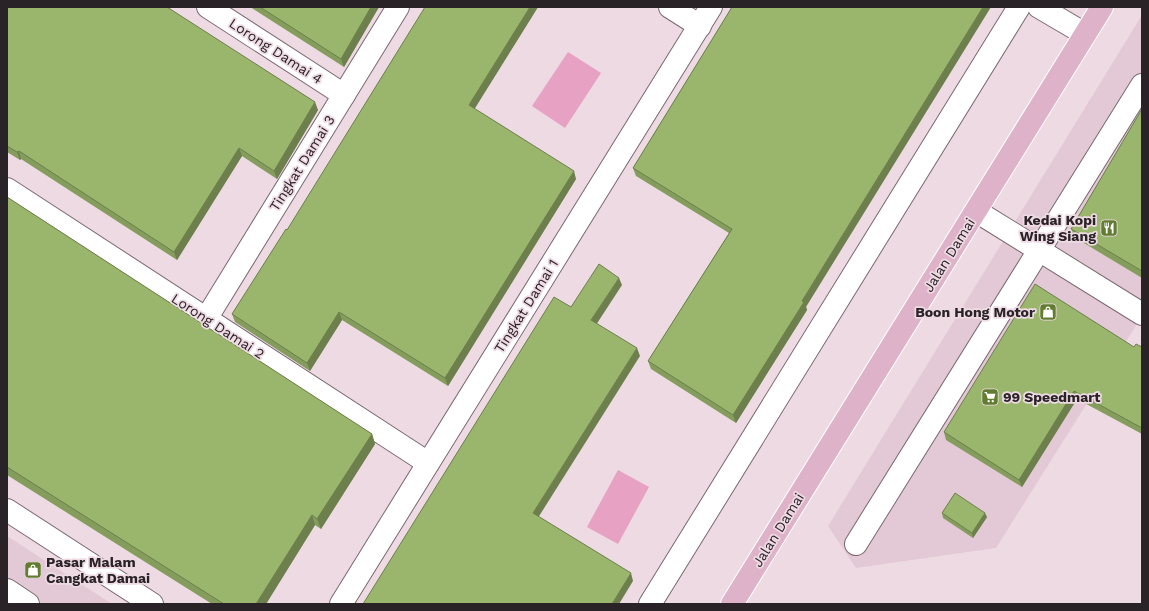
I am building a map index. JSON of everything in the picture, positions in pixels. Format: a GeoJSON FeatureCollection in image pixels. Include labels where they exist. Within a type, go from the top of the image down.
{"type":"FeatureCollection","features":[{"type":"Feature","properties":{"kind":"main road","name":"Jalan Damai"},"geometry":{"type":"LineString","coordinates":[[732,604],[1102,7]]}},
{"type":"Feature","properties":{"kind":"street","name":"Lorong Damai 4"},"geometry":{"type":"LineString","coordinates":[[208,7],[344,95]]}},
{"type":"Feature","properties":{"kind":"street","name":"Tingkat Damai 3"},"geometry":{"type":"LineString","coordinates":[[206,319],[398,7]]}},
{"type":"Feature","properties":{"kind":"street"},"geometry":{"type":"LineString","coordinates":[[670,7],[700,26]]}},
{"type":"Feature","properties":{"kind":"street","name":"Tingkat Damai 1"},"geometry":{"type":"LineString","coordinates":[[341,604],[711,7]]}},
{"type":"Feature","properties":{"kind":"street"},"geometry":{"type":"LineString","coordinates":[[650,604],[1019,7]]}},
{"type":"Feature","properties":{"kind":"street"},"geometry":{"type":"LineString","coordinates":[[1039,7],[1085,34]]}},
{"type":"Feature","properties":{"kind":"street"},"geometry":{"type":"LineString","coordinates":[[856,544],[1142,85]]}},
{"type":"Feature","properties":{"kind":"street","name":"Lorong Damai 2"},"geometry":{"type":"LineString","coordinates":[[7,189],[428,463]]}},
{"type":"Feature","properties":{"kind":"street"},"geometry":{"type":"LineString","coordinates":[[976,211],[1142,314]]}},
{"type":"Feature","properties":{"kind":"street"},"geometry":{"type":"LineString","coordinates":[[7,510],[152,604]]}},
{"type":"Feature","properties":{"kind":"street"},"geometry":{"type":"LineString","coordinates":[[7,590],[28,604]]}},
{"type":"Feature","properties":{"kind":"shaded area"},"geometry":{"type":"Polygon","coordinates":[[[1142,15],[1142,316],[996,548],[856,568],[828,526],[1142,15]]]}},
{"type":"Feature","properties":{"kind":"shaded area"},"geometry":{"type":"Polygon","coordinates":[[[568,52],[601,73],[565,128],[532,106],[568,52]]]}},
{"type":"Feature","properties":{"kind":"shaded area"},"geometry":{"type":"Polygon","coordinates":[[[618,470],[649,487],[618,544],[587,527],[618,470]]]}},
{"type":"Feature","properties":{"kind":"shaded area","name":"Pasar Malam Cangkat Damai"},"geometry":{"type":"Polygon","coordinates":[[[7,536],[112,604],[7,604],[7,536]]]}},
{"type":"Feature","properties":{"kind":"building"},"geometry":{"type":"Polygon","coordinates":[[[7,7],[167,7],[315,102],[274,171],[239,148],[174,252],[19,151],[17,152],[7,146],[7,7]]]}},
{"type":"Feature","properties":{"kind":"building"},"geometry":{"type":"Polygon","coordinates":[[[260,7],[371,7],[341,59],[260,7]]]}},
{"type":"Feature","properties":{"kind":"building"},"geometry":{"type":"Polygon","coordinates":[[[425,7],[530,7],[469,105],[574,171],[445,378],[339,312],[307,363],[232,314],[286,229],[287,230],[425,7]]]}},
{"type":"Feature","properties":{"kind":"building"},"geometry":{"type":"Polygon","coordinates":[[[732,7],[983,7],[802,301],[804,302],[733,415],[648,361],[732,229],[633,168],[732,7]]]}},
{"type":"Feature","properties":{"kind":"building"},"geometry":{"type":"Polygon","coordinates":[[[1142,109],[1142,271],[1071,229],[1142,109]]]}},
{"type":"Feature","properties":{"kind":"building"},"geometry":{"type":"Polygon","coordinates":[[[7,197],[372,434],[317,519],[312,515],[256,604],[224,604],[7,467],[7,197]]]}},
{"type":"Feature","properties":{"kind":"building"},"geometry":{"type":"Polygon","coordinates":[[[599,264],[619,278],[591,320],[637,348],[533,513],[631,573],[612,604],[363,604],[554,297],[571,307],[599,264]]]}},
{"type":"Feature","properties":{"kind":"building"},"geometry":{"type":"Polygon","coordinates":[[[1035,284],[1134,347],[1136,344],[1142,347],[1142,428],[1074,391],[1019,480],[944,432],[1035,284]]]}},
{"type":"Feature","properties":{"kind":"building"},"geometry":{"type":"Polygon","coordinates":[[[955,493],[985,513],[972,533],[942,513],[955,493]]]}},
{"type":"Feature","properties":{"kind":"place","name":"Kedai Kopi Wing Siang"},"geometry":{"type":"Point","coordinates":[1109,228]}},
{"type":"Feature","properties":{"kind":"place","name":"Boon Hong Motor"},"geometry":{"type":"Point","coordinates":[1048,312]}},
{"type":"Feature","properties":{"kind":"place","name":"99 Speedmart"},"geometry":{"type":"Point","coordinates":[990,397]}},
{"type":"Feature","properties":{"kind":"place","name":"Pasar Malam Cangkat Damai"},"geometry":{"type":"Point","coordinates":[33,570]}}]}
